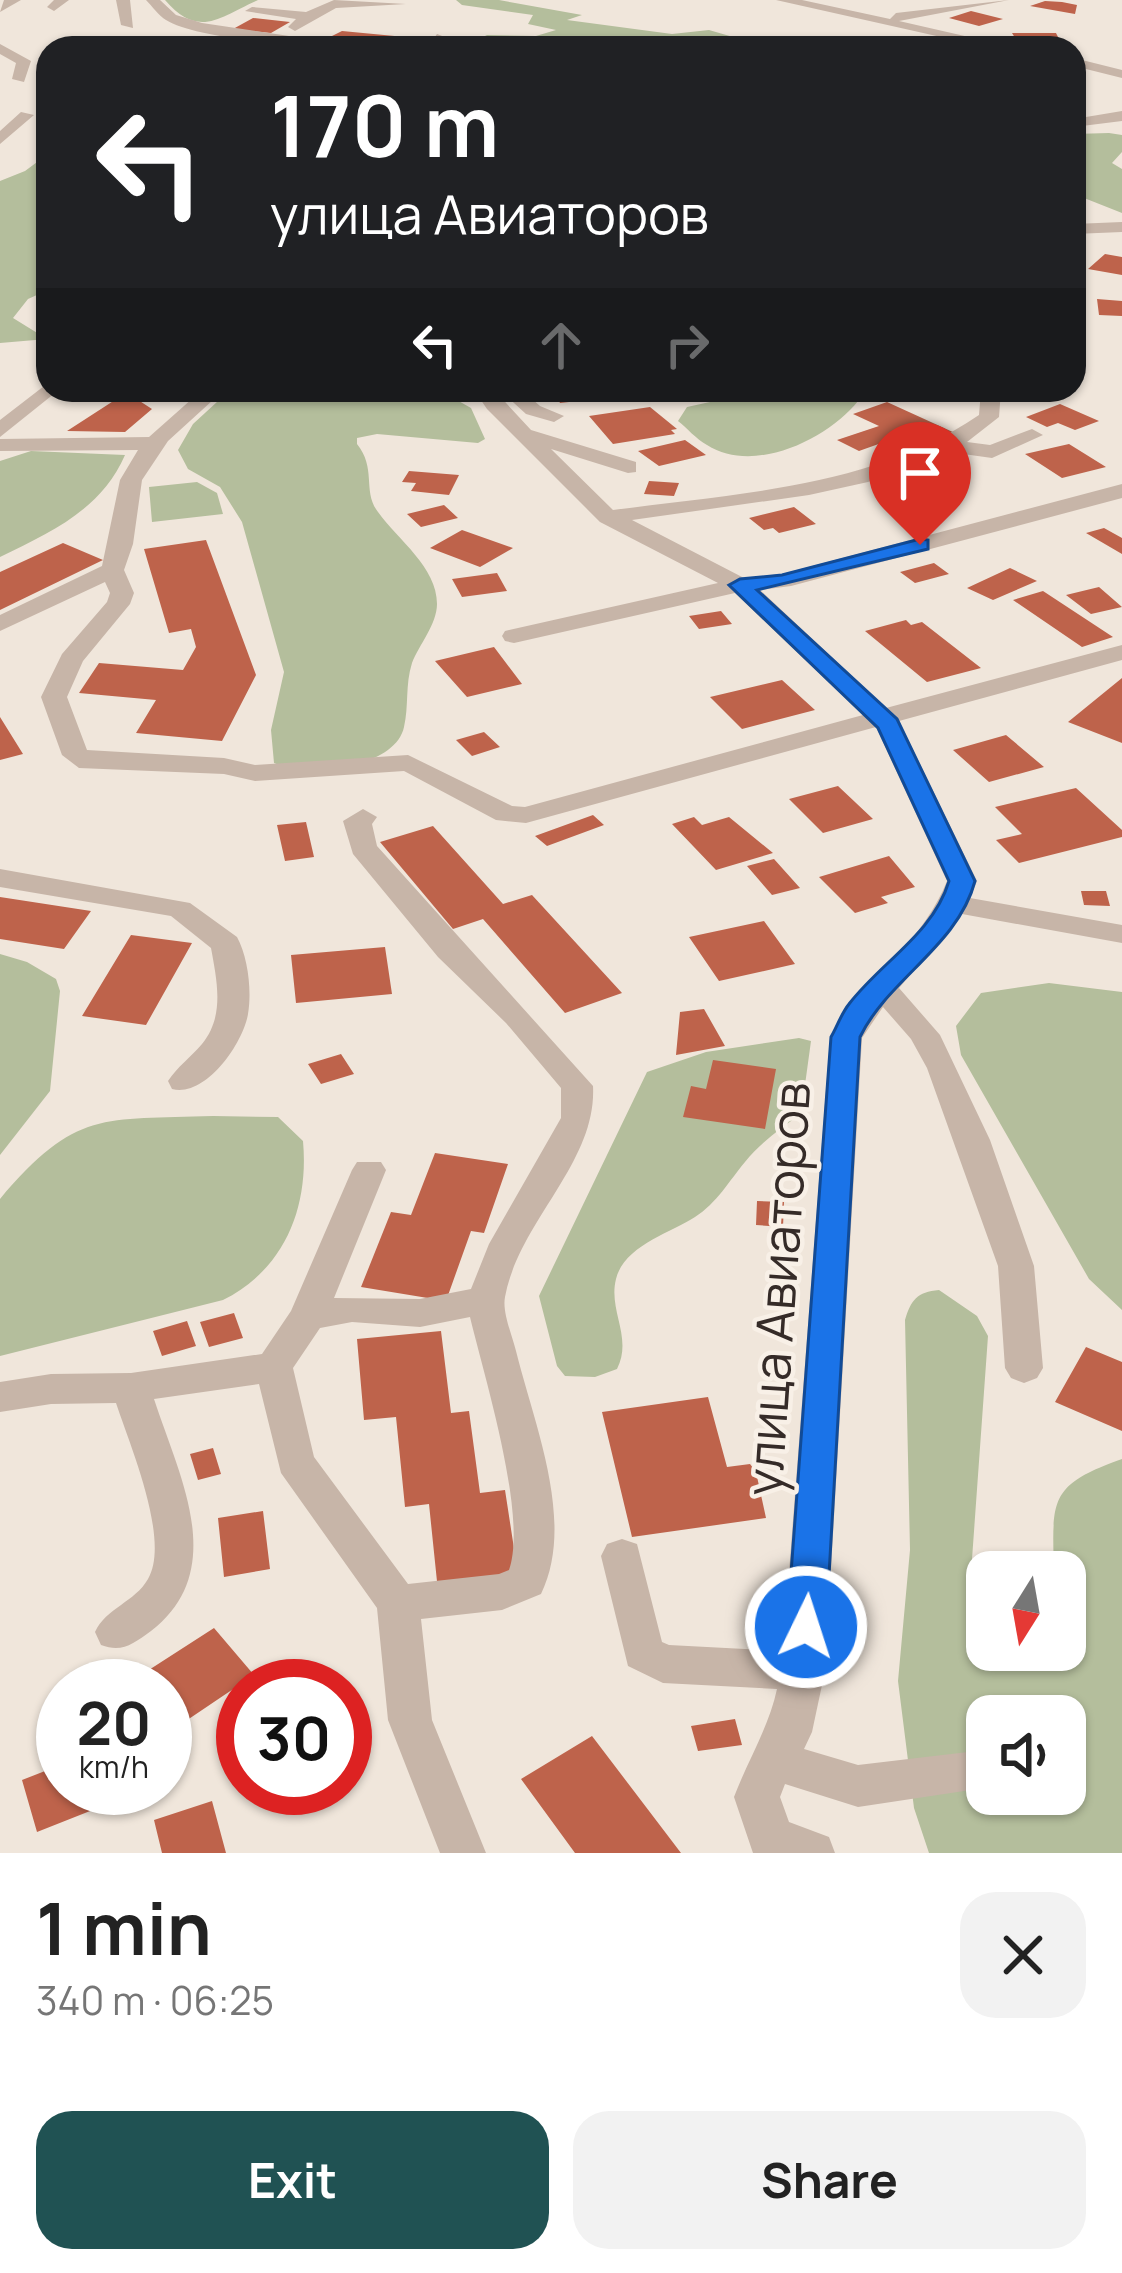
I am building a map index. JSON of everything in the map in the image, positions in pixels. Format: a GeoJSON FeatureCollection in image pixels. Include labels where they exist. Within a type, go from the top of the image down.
{"type":"FeatureCollection","features":[{"type":"Feature","properties":{"kind":"street"},"geometry":{"type":"LineString","coordinates":[[0,8],[14,0]]}},
{"type":"Feature","properties":{"kind":"street"},"geometry":{"type":"LineString","coordinates":[[123,0],[128,26]]}},
{"type":"Feature","properties":{"kind":"street"},"geometry":{"type":"LineString","coordinates":[[153,0],[180,36]]}},
{"type":"Feature","properties":{"kind":"street"},"geometry":{"type":"LineString","coordinates":[[783,0],[954,36]]}},
{"type":"Feature","properties":{"kind":"street"},"geometry":{"type":"LineString","coordinates":[[879,20],[1002,0]]}},
{"type":"Feature","properties":{"kind":"street"},"geometry":{"type":"LineString","coordinates":[[283,36],[308,16],[334,4],[399,4]]}},
{"type":"Feature","properties":{"kind":"street"},"geometry":{"type":"LineString","coordinates":[[252,11],[308,16]]}},
{"type":"Feature","properties":{"kind":"street"},"geometry":{"type":"LineString","coordinates":[[170,17],[200,27],[266,36]]}},
{"type":"Feature","properties":{"kind":"street"},"geometry":{"type":"LineString","coordinates":[[200,27],[211,36]]}},
{"type":"Feature","properties":{"kind":"street"},"geometry":{"type":"LineString","coordinates":[[0,48],[24,61],[19,79]]}},
{"type":"Feature","properties":{"kind":"street"},"geometry":{"type":"LineString","coordinates":[[1086,58],[1107,52]]}},
{"type":"Feature","properties":{"kind":"street"},"geometry":{"type":"LineString","coordinates":[[1086,64],[1122,74]]}},
{"type":"Feature","properties":{"kind":"street"},"geometry":{"type":"LineString","coordinates":[[0,139],[26,115]]}},
{"type":"Feature","properties":{"kind":"street"},"geometry":{"type":"LineString","coordinates":[[1086,122],[1122,116]]}},
{"type":"Feature","properties":{"kind":"street"},"geometry":{"type":"LineString","coordinates":[[1086,229],[1122,227]]}},
{"type":"Feature","properties":{"kind":"street"},"geometry":{"type":"LineString","coordinates":[[0,430],[36,399]]}},
{"type":"Feature","properties":{"kind":"street"},"geometry":{"type":"LineString","coordinates":[[0,623],[112,570],[121,555],[127,490],[153,443],[200,402]]}},
{"type":"Feature","properties":{"kind":"street"},"geometry":{"type":"LineString","coordinates":[[495,402],[608,518],[740,585],[880,716],[962,881],[956,904],[1122,934]]}},
{"type":"Feature","properties":{"kind":"street"},"geometry":{"type":"LineString","coordinates":[[523,402],[554,416]]}},
{"type":"Feature","properties":{"kind":"street"},"geometry":{"type":"LineString","coordinates":[[608,518],[876,473],[951,446],[989,417],[991,402]]}},
{"type":"Feature","properties":{"kind":"street"},"geometry":{"type":"LineString","coordinates":[[526,435],[628,467]]}},
{"type":"Feature","properties":{"kind":"street"},"geometry":{"type":"LineString","coordinates":[[951,446],[992,452],[1032,435]]}},
{"type":"Feature","properties":{"kind":"street"},"geometry":{"type":"LineString","coordinates":[[0,445],[153,443]]}},
{"type":"Feature","properties":{"kind":"street"},"geometry":{"type":"LineString","coordinates":[[514,637],[740,585],[783,581],[1122,490]]}},
{"type":"Feature","properties":{"kind":"street"},"geometry":{"type":"LineString","coordinates":[[112,570],[122,593],[118,604],[71,659],[54,697],[75,754],[89,762],[224,766],[255,772],[408,763],[506,814],[526,814],[576,801],[1122,652]]}},
{"type":"Feature","properties":{"kind":"street"},"geometry":{"type":"LineString","coordinates":[[363,817],[357,821],[363,848],[449,950],[517,1016],[577,1086],[578,1118],[499,1262],[485,1300],[531,1496],[534,1559],[526,1582],[502,1592],[398,1603]]}},
{"type":"Feature","properties":{"kind":"street"},"geometry":{"type":"LineString","coordinates":[[0,878],[180,908],[226,944],[237,1008],[222,1046],[184,1081]]}},
{"type":"Feature","properties":{"kind":"street","name":"улица Авиаторов"},"geometry":{"type":"LineString","coordinates":[[786,1847],[757,1797],[772,1759],[790,1732],[803,1671],[846,1037],[860,1009],[956,904]]}},
{"type":"Feature","properties":{"kind":"street"},"geometry":{"type":"LineString","coordinates":[[880,988],[904,1009],[947,1079],[1001,1220],[1016,1266],[1024,1368]]}},
{"type":"Feature","properties":{"kind":"street"},"geometry":{"type":"LineString","coordinates":[[369,1170],[308,1316],[274,1367],[295,1462],[398,1603],[401,1671],[410,1720],[463,1853]]}},
{"type":"Feature","properties":{"kind":"street"},"geometry":{"type":"LineString","coordinates":[[308,1316],[352,1308],[420,1313],[485,1300]]}},
{"type":"Feature","properties":{"kind":"street"},"geometry":{"type":"LineString","coordinates":[[0,1397],[51,1389],[131,1388],[274,1367]]}},
{"type":"Feature","properties":{"kind":"street"},"geometry":{"type":"LineString","coordinates":[[116,1632],[159,1599],[173,1576],[177,1555],[155,1452],[131,1388]]}},
{"type":"Feature","properties":{"kind":"street"},"geometry":{"type":"LineString","coordinates":[[622,1556],[643,1652],[663,1664],[803,1671]]}},
{"type":"Feature","properties":{"kind":"street"},"geometry":{"type":"LineString","coordinates":[[772,1759],[858,1786],[966,1773]]}},
{"type":"Feature","properties":{"kind":"green space"},"geometry":{"type":"Polygon","coordinates":[[[165,0],[258,0],[221,18],[200,22],[177,12],[165,0]]]}},
{"type":"Feature","properties":{"kind":"green space"},"geometry":{"type":"Polygon","coordinates":[[[456,0],[499,0],[582,15],[567,20],[672,34],[709,30],[730,36],[536,36],[556,30],[528,24],[533,15],[462,5],[456,0]]]}},
{"type":"Feature","properties":{"kind":"green space"},"geometry":{"type":"Polygon","coordinates":[[[1086,134],[1122,135],[1122,152],[1112,163],[1122,169],[1122,213],[1086,199],[1086,134]]]}},
{"type":"Feature","properties":{"kind":"green space"},"geometry":{"type":"Polygon","coordinates":[[[36,163],[36,295],[13,318],[36,332],[36,340],[0,343],[0,181],[36,163]]]}},
{"type":"Feature","properties":{"kind":"green space"},"geometry":{"type":"Polygon","coordinates":[[[217,402],[460,402],[471,408],[485,439],[478,443],[377,434],[357,438],[373,504],[424,566],[437,604],[412,663],[404,727],[384,752],[367,761],[327,769],[274,763],[271,730],[284,672],[242,522],[220,487],[188,469],[178,450],[193,424],[217,402]]]}},
{"type":"Feature","properties":{"kind":"green space"},"geometry":{"type":"Polygon","coordinates":[[[710,402],[857,402],[809,440],[746,456],[703,443],[678,421],[687,407],[710,402]]]}},
{"type":"Feature","properties":{"kind":"green space"},"geometry":{"type":"Polygon","coordinates":[[[31,451],[125,455],[103,491],[88,505],[0,557],[0,461],[31,451]]]}},
{"type":"Feature","properties":{"kind":"green space"},"geometry":{"type":"Polygon","coordinates":[[[197,482],[217,493],[223,514],[152,522],[149,487],[197,482]]]}},
{"type":"Feature","properties":{"kind":"green space"},"geometry":{"type":"Polygon","coordinates":[[[0,954],[27,962],[56,979],[60,991],[50,1091],[0,1155],[0,954]]]}},
{"type":"Feature","properties":{"kind":"green space"},"geometry":{"type":"Polygon","coordinates":[[[1049,983],[1122,992],[1122,1310],[1089,1279],[961,1055],[956,1026],[981,993],[1049,983]]]}},
{"type":"Feature","properties":{"kind":"green space"},"geometry":{"type":"Polygon","coordinates":[[[799,1038],[811,1041],[801,1114],[757,1148],[703,1211],[628,1258],[614,1291],[622,1335],[617,1369],[595,1377],[565,1376],[557,1366],[539,1296],[647,1072],[706,1052],[799,1038]]]}},
{"type":"Feature","properties":{"kind":"green space"},"geometry":{"type":"Polygon","coordinates":[[[213,1116],[278,1117],[303,1141],[297,1212],[277,1253],[262,1271],[223,1300],[0,1356],[0,1199],[50,1149],[94,1125],[213,1116]]]}},
{"type":"Feature","properties":{"kind":"green space"},"geometry":{"type":"Polygon","coordinates":[[[939,1290],[977,1316],[988,1336],[973,1551],[966,1551],[966,1671],[1086,1671],[1086,1551],[1054,1551],[1055,1511],[1068,1487],[1080,1477],[1122,1459],[1122,1853],[929,1853],[914,1808],[898,1681],[910,1550],[905,1320],[916,1298],[939,1290]]]}},
{"type":"Feature","properties":{"kind":"building"},"geometry":{"type":"Polygon","coordinates":[[[1045,1],[1077,5],[1075,14],[1030,6],[1045,1]]]}},
{"type":"Feature","properties":{"kind":"building"},"geometry":{"type":"Polygon","coordinates":[[[971,11],[1003,19],[979,26],[949,18],[971,11]]]}},
{"type":"Feature","properties":{"kind":"building"},"geometry":{"type":"Polygon","coordinates":[[[253,18],[290,22],[271,33],[233,29],[253,18]]]}},
{"type":"Feature","properties":{"kind":"building"},"geometry":{"type":"Polygon","coordinates":[[[342,31],[394,36],[332,36],[342,31]]]}},
{"type":"Feature","properties":{"kind":"building"},"geometry":{"type":"Polygon","coordinates":[[[1012,33],[1058,36],[1014,36],[1012,33]]]}},
{"type":"Feature","properties":{"kind":"building"},"geometry":{"type":"Polygon","coordinates":[[[1105,254],[1122,257],[1122,275],[1088,269],[1105,254]]]}},
{"type":"Feature","properties":{"kind":"building"},"geometry":{"type":"Polygon","coordinates":[[[1097,299],[1122,301],[1122,316],[1099,315],[1097,299]]]}},
{"type":"Feature","properties":{"kind":"building"},"geometry":{"type":"Polygon","coordinates":[[[112,402],[141,402],[152,409],[125,432],[67,431],[112,402]]]}},
{"type":"Feature","properties":{"kind":"building"},"geometry":{"type":"Polygon","coordinates":[[[887,402],[955,433],[921,446],[901,436],[859,451],[837,440],[879,426],[853,414],[887,402]]]}},
{"type":"Feature","properties":{"kind":"building"},"geometry":{"type":"Polygon","coordinates":[[[1060,404],[1099,421],[1075,430],[1058,423],[1047,427],[1026,417],[1060,404]]]}},
{"type":"Feature","properties":{"kind":"building"},"geometry":{"type":"Polygon","coordinates":[[[650,407],[677,429],[671,430],[675,434],[613,444],[589,416],[650,407]]]}},
{"type":"Feature","properties":{"kind":"building"},"geometry":{"type":"Polygon","coordinates":[[[685,440],[706,455],[659,466],[638,451],[685,440]]]}},
{"type":"Feature","properties":{"kind":"building"},"geometry":{"type":"Polygon","coordinates":[[[1069,444],[1106,467],[1062,478],[1025,454],[1069,444]]]}},
{"type":"Feature","properties":{"kind":"building"},"geometry":{"type":"Polygon","coordinates":[[[409,471],[459,475],[449,495],[411,491],[416,483],[402,482],[409,471]]]}},
{"type":"Feature","properties":{"kind":"building"},"geometry":{"type":"Polygon","coordinates":[[[649,481],[679,483],[674,496],[644,494],[649,481]]]}},
{"type":"Feature","properties":{"kind":"building"},"geometry":{"type":"Polygon","coordinates":[[[444,505],[458,518],[421,527],[407,514],[444,505]]]}},
{"type":"Feature","properties":{"kind":"building"},"geometry":{"type":"Polygon","coordinates":[[[794,507],[816,524],[779,533],[773,528],[764,530],[749,518],[794,507]]]}},
{"type":"Feature","properties":{"kind":"building"},"geometry":{"type":"Polygon","coordinates":[[[1104,528],[1122,538],[1122,554],[1086,533],[1104,528]]]}},
{"type":"Feature","properties":{"kind":"building"},"geometry":{"type":"Polygon","coordinates":[[[462,530],[513,548],[480,567],[430,548],[462,530]]]}},
{"type":"Feature","properties":{"kind":"building"},"geometry":{"type":"Polygon","coordinates":[[[206,540],[256,675],[222,741],[136,733],[156,700],[79,693],[99,663],[183,670],[196,647],[191,629],[169,633],[144,549],[206,540]]]}},
{"type":"Feature","properties":{"kind":"building"},"geometry":{"type":"Polygon","coordinates":[[[63,543],[103,560],[0,610],[0,572],[63,543]]]}},
{"type":"Feature","properties":{"kind":"building"},"geometry":{"type":"Polygon","coordinates":[[[934,563],[949,574],[915,583],[900,572],[934,563]]]}},
{"type":"Feature","properties":{"kind":"building"},"geometry":{"type":"Polygon","coordinates":[[[1010,568],[1037,581],[993,600],[967,588],[1010,568]]]}},
{"type":"Feature","properties":{"kind":"building"},"geometry":{"type":"Polygon","coordinates":[[[497,573],[507,591],[462,597],[452,579],[497,573]]]}},
{"type":"Feature","properties":{"kind":"building"},"geometry":{"type":"Polygon","coordinates":[[[1099,587],[1122,607],[1091,614],[1066,595],[1099,587]]]}},
{"type":"Feature","properties":{"kind":"building"},"geometry":{"type":"Polygon","coordinates":[[[1043,591],[1113,637],[1082,647],[1013,600],[1043,591]]]}},
{"type":"Feature","properties":{"kind":"building"},"geometry":{"type":"Polygon","coordinates":[[[721,611],[732,624],[699,629],[689,616],[721,611]]]}},
{"type":"Feature","properties":{"kind":"building"},"geometry":{"type":"Polygon","coordinates":[[[906,620],[911,625],[922,622],[981,668],[927,682],[865,631],[906,620]]]}},
{"type":"Feature","properties":{"kind":"building"},"geometry":{"type":"Polygon","coordinates":[[[494,647],[522,684],[467,697],[435,661],[494,647]]]}},
{"type":"Feature","properties":{"kind":"building"},"geometry":{"type":"Polygon","coordinates":[[[1122,678],[1122,743],[1068,722],[1122,678]]]}},
{"type":"Feature","properties":{"kind":"building"},"geometry":{"type":"Polygon","coordinates":[[[782,680],[815,710],[742,729],[710,697],[782,680]]]}},
{"type":"Feature","properties":{"kind":"building"},"geometry":{"type":"Polygon","coordinates":[[[0,717],[23,754],[0,760],[0,717]]]}},
{"type":"Feature","properties":{"kind":"building"},"geometry":{"type":"Polygon","coordinates":[[[484,732],[500,747],[472,756],[456,740],[484,732]]]}},
{"type":"Feature","properties":{"kind":"building"},"geometry":{"type":"Polygon","coordinates":[[[1006,735],[1044,767],[989,782],[953,750],[1006,735]]]}},
{"type":"Feature","properties":{"kind":"building"},"geometry":{"type":"Polygon","coordinates":[[[838,786],[873,819],[823,833],[789,799],[838,786]]]}},
{"type":"Feature","properties":{"kind":"building"},"geometry":{"type":"Polygon","coordinates":[[[1076,788],[1122,830],[1122,837],[1019,863],[996,840],[1022,834],[995,807],[1076,788]]]}},
{"type":"Feature","properties":{"kind":"building"},"geometry":{"type":"Polygon","coordinates":[[[593,815],[604,825],[547,846],[535,836],[593,815]]]}},
{"type":"Feature","properties":{"kind":"building"},"geometry":{"type":"Polygon","coordinates":[[[694,817],[702,825],[729,817],[773,853],[716,870],[672,824],[694,817]]]}},
{"type":"Feature","properties":{"kind":"building"},"geometry":{"type":"Polygon","coordinates":[[[306,822],[314,857],[285,861],[277,825],[306,822]]]}},
{"type":"Feature","properties":{"kind":"building"},"geometry":{"type":"Polygon","coordinates":[[[433,826],[503,904],[532,895],[622,993],[565,1013],[483,919],[453,929],[380,842],[433,826]]]}},
{"type":"Feature","properties":{"kind":"building"},"geometry":{"type":"Polygon","coordinates":[[[889,856],[915,887],[881,897],[888,903],[855,913],[819,877],[889,856]]]}},
{"type":"Feature","properties":{"kind":"building"},"geometry":{"type":"Polygon","coordinates":[[[774,859],[800,888],[772,895],[747,866],[774,859]]]}},
{"type":"Feature","properties":{"kind":"building"},"geometry":{"type":"Polygon","coordinates":[[[1081,891],[1106,891],[1110,906],[1084,905],[1081,891]]]}},
{"type":"Feature","properties":{"kind":"building"},"geometry":{"type":"Polygon","coordinates":[[[0,897],[91,911],[64,949],[0,939],[0,897]]]}},
{"type":"Feature","properties":{"kind":"building"},"geometry":{"type":"Polygon","coordinates":[[[764,921],[795,964],[719,981],[689,937],[764,921]]]}},
{"type":"Feature","properties":{"kind":"building"},"geometry":{"type":"Polygon","coordinates":[[[131,935],[192,943],[146,1025],[82,1016],[131,935]]]}},
{"type":"Feature","properties":{"kind":"building"},"geometry":{"type":"Polygon","coordinates":[[[385,947],[392,994],[296,1003],[291,955],[385,947]]]}},
{"type":"Feature","properties":{"kind":"building"},"geometry":{"type":"Polygon","coordinates":[[[704,1009],[725,1046],[676,1055],[680,1012],[704,1009]]]}},
{"type":"Feature","properties":{"kind":"building"},"geometry":{"type":"Polygon","coordinates":[[[341,1054],[354,1074],[321,1084],[308,1064],[341,1054]]]}},
{"type":"Feature","properties":{"kind":"building"},"geometry":{"type":"Polygon","coordinates":[[[713,1060],[776,1069],[765,1129],[683,1117],[691,1086],[706,1089],[713,1060]]]}},
{"type":"Feature","properties":{"kind":"building"},"geometry":{"type":"Polygon","coordinates":[[[435,1153],[508,1164],[484,1233],[471,1231],[446,1301],[361,1287],[391,1212],[411,1215],[435,1153]]]}},
{"type":"Feature","properties":{"kind":"building"},"geometry":{"type":"Polygon","coordinates":[[[757,1201],[784,1202],[783,1227],[756,1225],[757,1201]]]}},
{"type":"Feature","properties":{"kind":"building"},"geometry":{"type":"Polygon","coordinates":[[[234,1313],[243,1338],[209,1347],[200,1322],[234,1313]]]}},
{"type":"Feature","properties":{"kind":"building"},"geometry":{"type":"Polygon","coordinates":[[[187,1321],[196,1346],[162,1356],[153,1331],[187,1321]]]}},
{"type":"Feature","properties":{"kind":"building"},"geometry":{"type":"Polygon","coordinates":[[[441,1331],[451,1413],[469,1411],[480,1493],[505,1490],[519,1581],[438,1591],[429,1504],[405,1507],[396,1417],[364,1420],[357,1339],[441,1331]]]}},
{"type":"Feature","properties":{"kind":"building"},"geometry":{"type":"Polygon","coordinates":[[[1086,1347],[1122,1362],[1122,1431],[1055,1402],[1086,1347]]]}},
{"type":"Feature","properties":{"kind":"building"},"geometry":{"type":"Polygon","coordinates":[[[708,1397],[727,1467],[750,1464],[766,1518],[632,1537],[602,1412],[708,1397]]]}},
{"type":"Feature","properties":{"kind":"building"},"geometry":{"type":"Polygon","coordinates":[[[213,1448],[221,1474],[198,1480],[190,1454],[213,1448]]]}},
{"type":"Feature","properties":{"kind":"building"},"geometry":{"type":"Polygon","coordinates":[[[263,1511],[270,1569],[224,1577],[218,1518],[263,1511]]]}},
{"type":"Feature","properties":{"kind":"building"},"geometry":{"type":"Polygon","coordinates":[[[214,1628],[240,1659],[216,1659],[216,1701],[192,1717],[192,1659],[166,1659],[214,1628]]]}},
{"type":"Feature","properties":{"kind":"building"},"geometry":{"type":"Polygon","coordinates":[[[735,1719],[742,1745],[698,1751],[691,1726],[735,1719]]]}},
{"type":"Feature","properties":{"kind":"building"},"geometry":{"type":"Polygon","coordinates":[[[592,1736],[681,1853],[575,1853],[521,1779],[592,1736]]]}},
{"type":"Feature","properties":{"kind":"building"},"geometry":{"type":"Polygon","coordinates":[[[36,1775],[36,1815],[80,1815],[37,1832],[22,1780],[36,1775]]]}},
{"type":"Feature","properties":{"kind":"building"},"geometry":{"type":"Polygon","coordinates":[[[212,1801],[226,1853],[162,1853],[154,1820],[192,1815],[192,1808],[212,1801]]]}},
{"type":"Feature","properties":{"kind":"route"},"geometry":{"type":"LineString","coordinates":[[806,1627],[846,1037],[860,1009],[956,904],[962,881],[888,724],[740,585],[783,581],[920,545]]}}]}
